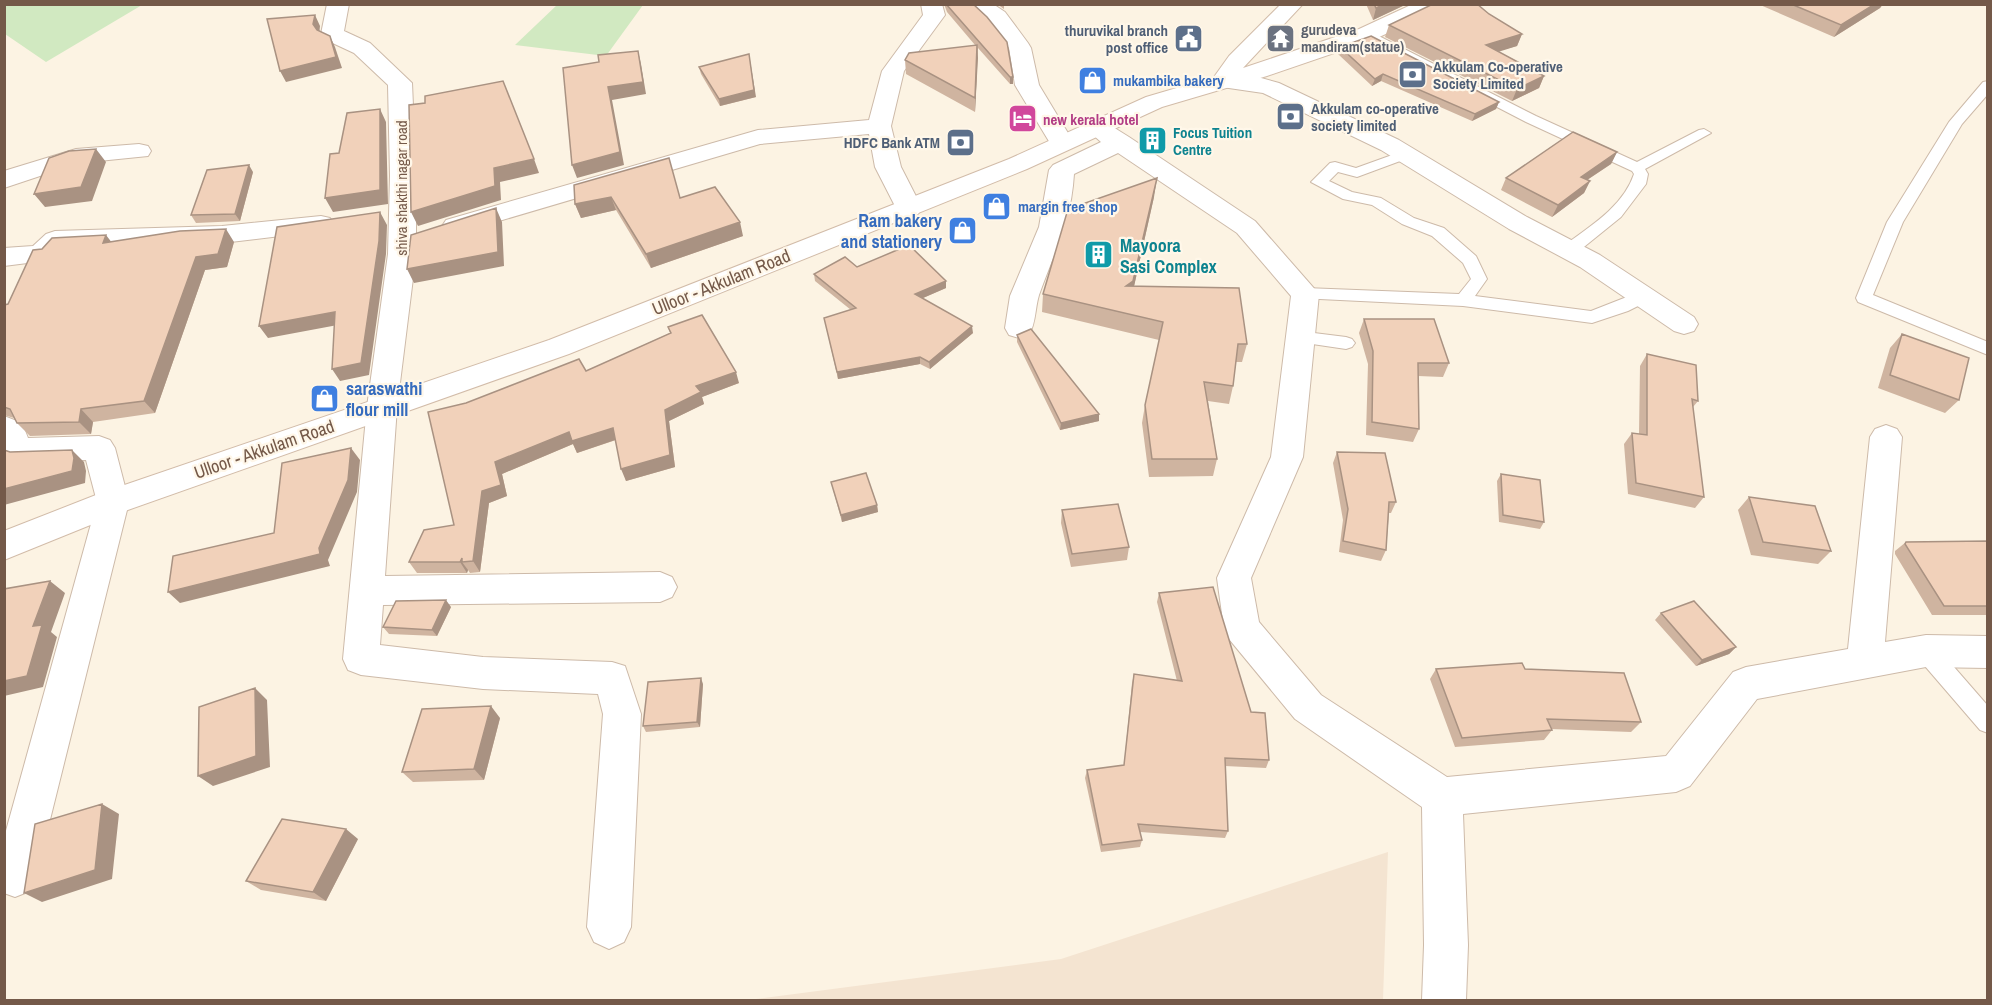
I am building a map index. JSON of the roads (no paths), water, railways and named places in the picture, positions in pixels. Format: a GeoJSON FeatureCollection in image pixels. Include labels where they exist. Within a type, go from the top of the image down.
{"type":"FeatureCollection","features":[{"type":"Feature","properties":{"kind":"street","name":"shiva shakthi nagar road"},"geometry":{"type":"LineString","coordinates":[[338,4],[332,34],[362,48],[400,83],[391,213],[402,242],[382,407],[361,659],[483,673],[612,678],[622,714],[609,927]]}},
{"type":"Feature","properties":{"kind":"street"},"geometry":{"type":"LineString","coordinates":[[909,208],[888,167],[879,126],[893,71],[934,15],[931,4]]}},
{"type":"Feature","properties":{"kind":"street"},"geometry":{"type":"LineString","coordinates":[[978,4],[997,17],[1020,48],[1027,85],[1062,143]]}},
{"type":"Feature","properties":{"kind":"street"},"geometry":{"type":"LineString","coordinates":[[1223,81],[1237,61],[1293,4]]}},
{"type":"Feature","properties":{"kind":"street","name":"Ulloor - Akkulam Road"},"geometry":{"type":"LineString","coordinates":[[4,546],[113,502],[559,347],[1018,164],[1062,143],[1108,135],[1154,102],[1259,71],[1367,34],[1431,4]]}},
{"type":"Feature","properties":{"kind":"street"},"geometry":{"type":"LineString","coordinates":[[1223,81],[1254,83],[1271,88],[1406,154],[1518,223],[1590,261],[1684,324]]}},
{"type":"Feature","properties":{"kind":"street"},"geometry":{"type":"LineString","coordinates":[[402,242],[526,203],[758,137],[879,126]]}},
{"type":"Feature","properties":{"kind":"street"},"geometry":{"type":"LineString","coordinates":[[1019,328],[1018,313],[1046,247],[1060,203],[1062,170],[1108,135],[1246,227],[1305,294],[1298,337],[1287,457],[1234,578],[1242,628],[1308,707],[1442,797],[1676,773],[1746,684],[1926,651],[1988,652]]}},
{"type":"Feature","properties":{"kind":"street"},"geometry":{"type":"LineString","coordinates":[[4,180],[76,156],[139,151]]}},
{"type":"Feature","properties":{"kind":"street"},"geometry":{"type":"LineString","coordinates":[[4,257],[41,254],[55,240],[284,229],[344,220]]}},
{"type":"Feature","properties":{"kind":"street"},"geometry":{"type":"LineString","coordinates":[[4,427],[11,431],[13,444],[23,450],[99,448],[113,502],[15,876]]}},
{"type":"Feature","properties":{"kind":"street"},"geometry":{"type":"LineString","coordinates":[[1865,662],[1886,437]]}},
{"type":"Feature","properties":{"kind":"street"},"geometry":{"type":"LineString","coordinates":[[368,591],[660,587]]}},
{"type":"Feature","properties":{"kind":"street"},"geometry":{"type":"LineString","coordinates":[[1442,797],[1446,945],[1444,1000]]}},
{"type":"Feature","properties":{"kind":"lane"},"geometry":{"type":"LineString","coordinates":[[1367,34],[1531,119],[1637,168],[1641,174],[1638,184],[1626,197],[1616,214],[1568,251]]}},
{"type":"Feature","properties":{"kind":"lane"},"geometry":{"type":"LineString","coordinates":[[1988,85],[1956,122],[1895,222],[1864,298],[1988,349]]}},
{"type":"Feature","properties":{"kind":"lane"},"geometry":{"type":"LineString","coordinates":[[1637,168],[1704,133]]}},
{"type":"Feature","properties":{"kind":"lane"},"geometry":{"type":"LineString","coordinates":[[1406,154],[1357,173],[1335,166],[1319,182],[1348,196],[1376,201],[1407,221],[1438,232],[1470,260],[1477,272],[1479,279],[1463,300]]}},
{"type":"Feature","properties":{"kind":"lane"},"geometry":{"type":"LineString","coordinates":[[1305,294],[1463,300],[1592,317],[1622,307],[1642,297]]}},
{"type":"Feature","properties":{"kind":"lane"},"geometry":{"type":"LineString","coordinates":[[1298,337],[1346,343]]}},
{"type":"Feature","properties":{"kind":"lane"},"geometry":{"type":"LineString","coordinates":[[1926,651],[1988,723]]}},
{"type":"Feature","properties":{"kind":"place","name":"gurudeva mandiram(statue)"},"geometry":{"type":"Point","coordinates":[1280,38]}},
{"type":"Feature","properties":{"kind":"place","name":"thuruvikal branch post office"},"geometry":{"type":"Point","coordinates":[1189,39]}},
{"type":"Feature","properties":{"kind":"place","name":"Akkulam Co-operative Society Limited"},"geometry":{"type":"Point","coordinates":[1412,75]}},
{"type":"Feature","properties":{"kind":"place","name":"mukambika bakery"},"geometry":{"type":"Point","coordinates":[1092,80]}},
{"type":"Feature","properties":{"kind":"place","name":"Akkulam co-operative society limited"},"geometry":{"type":"Point","coordinates":[1290,117]}},
{"type":"Feature","properties":{"kind":"place","name":"new kerala hotel"},"geometry":{"type":"Point","coordinates":[1022,119]}},
{"type":"Feature","properties":{"kind":"place","name":"Focus Tuition Centre"},"geometry":{"type":"Point","coordinates":[1152,141]}},
{"type":"Feature","properties":{"kind":"place","name":"HDFC Bank ATM"},"geometry":{"type":"Point","coordinates":[961,142]}},
{"type":"Feature","properties":{"kind":"place","name":"margin free shop"},"geometry":{"type":"Point","coordinates":[997,206]}},
{"type":"Feature","properties":{"kind":"place","name":"Ram bakery and stationery"},"geometry":{"type":"Point","coordinates":[963,230]}},
{"type":"Feature","properties":{"kind":"place","name":"Mayoora Sasi Complex"},"geometry":{"type":"Point","coordinates":[1099,255]}},
{"type":"Feature","properties":{"kind":"place","name":"saraswathi flour mill"},"geometry":{"type":"Point","coordinates":[325,398]}}]}
